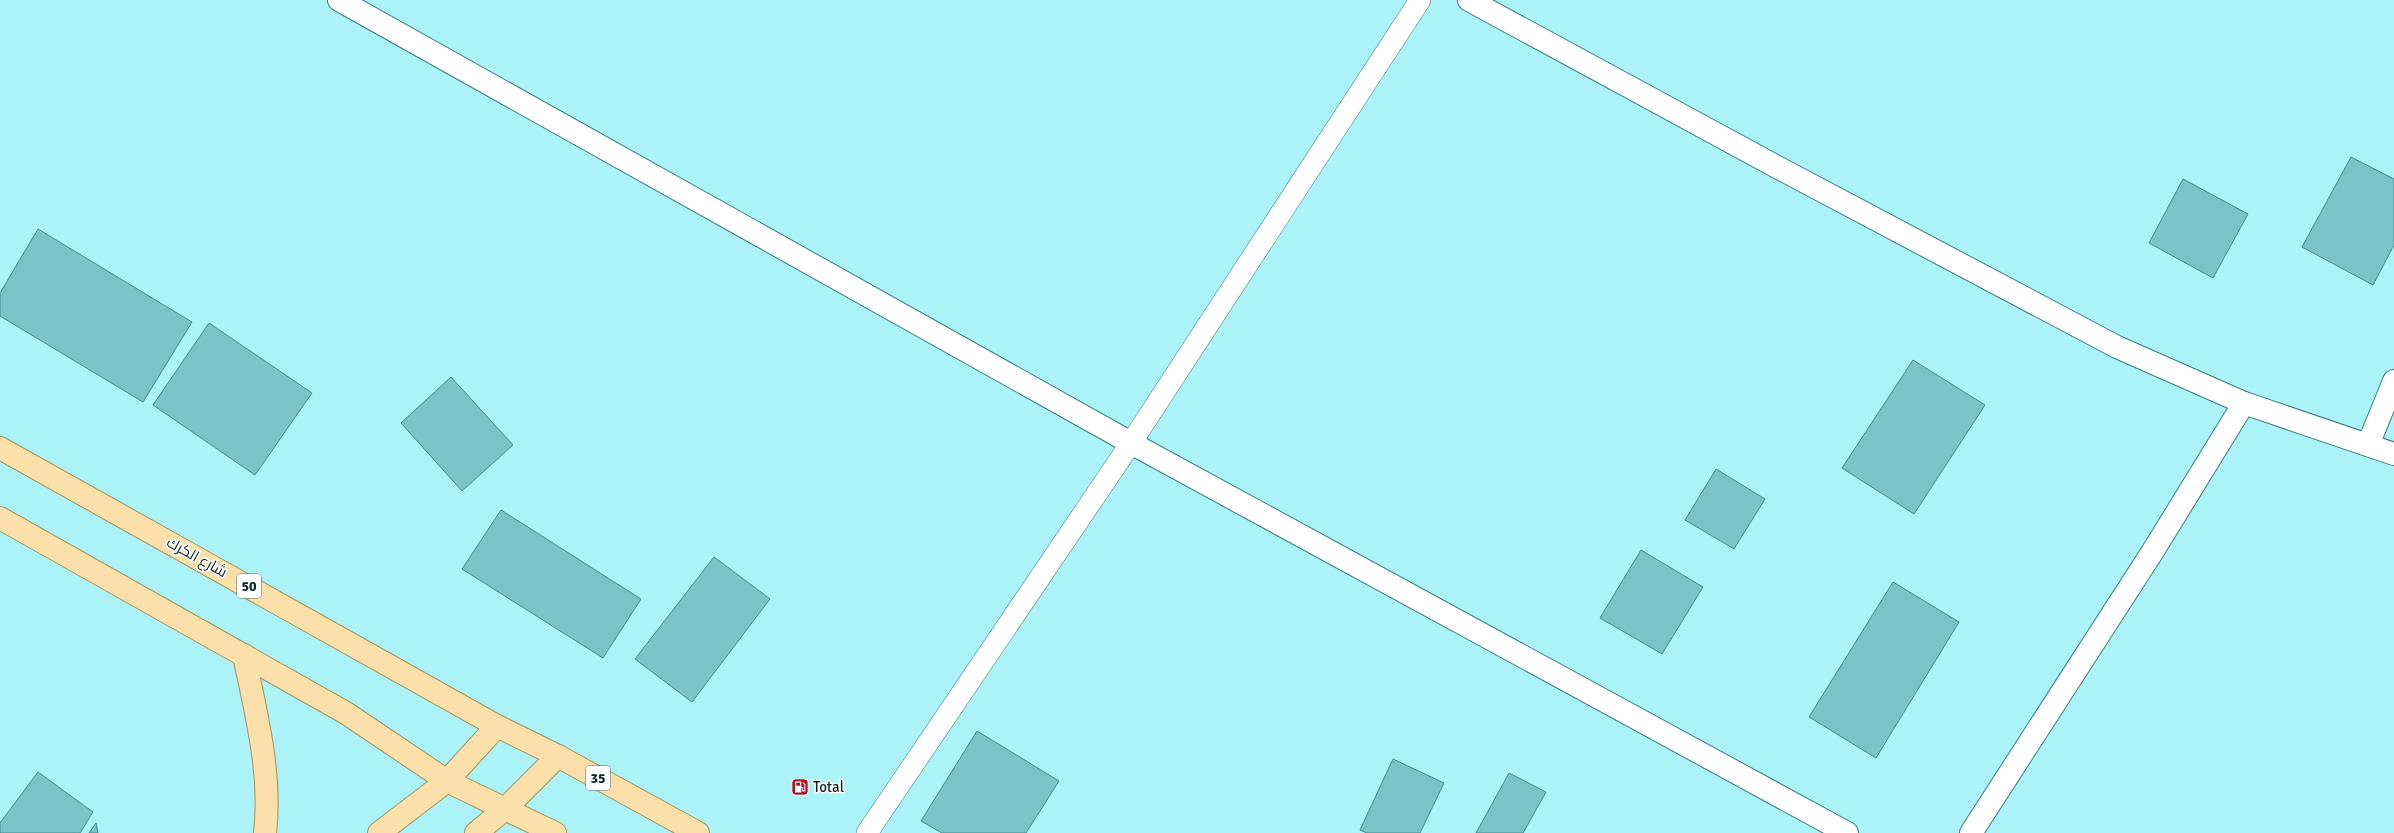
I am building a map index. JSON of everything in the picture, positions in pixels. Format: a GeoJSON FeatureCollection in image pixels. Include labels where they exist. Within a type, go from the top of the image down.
{"type":"FeatureCollection","features":[{"type":"Feature","properties":{"kind":"main road","name":"شارع الكرك"},"geometry":{"type":"LineString","coordinates":[[0,448],[497,726]]}},
{"type":"Feature","properties":{"kind":"main road"},"geometry":{"type":"LineString","coordinates":[[0,518],[346,713],[447,781],[555,833]]}},
{"type":"Feature","properties":{"kind":"main road"},"geometry":{"type":"LineString","coordinates":[[244,655],[265,761],[268,806],[265,833]]}},
{"type":"Feature","properties":{"kind":"main road","name":"35"},"geometry":{"type":"LineString","coordinates":[[497,726],[558,756],[698,833]]}},
{"type":"Feature","properties":{"kind":"main road"},"geometry":{"type":"LineString","coordinates":[[379,833],[447,781],[497,726]]}},
{"type":"Feature","properties":{"kind":"main road"},"geometry":{"type":"LineString","coordinates":[[476,833],[505,809],[558,756]]}},
{"type":"Feature","properties":{"kind":"street"},"geometry":{"type":"LineString","coordinates":[[339,0],[1131,443],[1847,833]]}},
{"type":"Feature","properties":{"kind":"street"},"geometry":{"type":"LineString","coordinates":[[1469,0],[1990,281],[2117,347],[2244,403],[2394,454]]}},
{"type":"Feature","properties":{"kind":"street"},"geometry":{"type":"LineString","coordinates":[[2368,445],[2394,381]]}},
{"type":"Feature","properties":{"kind":"street"},"geometry":{"type":"LineString","coordinates":[[1971,833],[2153,551],[2244,403]]}},
{"type":"Feature","properties":{"kind":"lane"},"geometry":{"type":"LineString","coordinates":[[866,833],[1131,443],[1420,0]]}},
{"type":"Feature","properties":{"kind":"building"},"geometry":{"type":"Polygon","coordinates":[[[2351,157],[2394,179],[2394,245],[2373,285],[2302,247],[2351,157]]]}},
{"type":"Feature","properties":{"kind":"building"},"geometry":{"type":"Polygon","coordinates":[[[2183,179],[2248,214],[2213,278],[2149,243],[2183,179]]]}},
{"type":"Feature","properties":{"kind":"building"},"geometry":{"type":"Polygon","coordinates":[[[38,229],[192,322],[143,402],[0,316],[0,293],[38,229]]]}},
{"type":"Feature","properties":{"kind":"building"},"geometry":{"type":"Polygon","coordinates":[[[209,323],[312,393],[255,475],[153,405],[209,323]]]}},
{"type":"Feature","properties":{"kind":"building"},"geometry":{"type":"Polygon","coordinates":[[[1913,360],[1985,405],[1914,514],[1842,468],[1913,360]]]}},
{"type":"Feature","properties":{"kind":"building"},"geometry":{"type":"Polygon","coordinates":[[[451,377],[513,445],[462,491],[401,423],[451,377]]]}},
{"type":"Feature","properties":{"kind":"building"},"geometry":{"type":"Polygon","coordinates":[[[1716,469],[1765,499],[1734,549],[1685,520],[1716,469]]]}},
{"type":"Feature","properties":{"kind":"building"},"geometry":{"type":"Polygon","coordinates":[[[501,510],[641,599],[603,658],[462,569],[501,510]]]}},
{"type":"Feature","properties":{"kind":"building"},"geometry":{"type":"Polygon","coordinates":[[[1641,550],[1703,587],[1662,654],[1600,618],[1641,550]]]}},
{"type":"Feature","properties":{"kind":"building"},"geometry":{"type":"Polygon","coordinates":[[[714,557],[770,599],[692,702],[635,659],[714,557]]]}},
{"type":"Feature","properties":{"kind":"building"},"geometry":{"type":"Polygon","coordinates":[[[1893,582],[1959,622],[1876,758],[1809,717],[1893,582]]]}},
{"type":"Feature","properties":{"kind":"building"},"geometry":{"type":"Polygon","coordinates":[[[977,731],[1059,781],[1026,833],[942,833],[921,821],[977,731]]]}},
{"type":"Feature","properties":{"kind":"building"},"geometry":{"type":"Polygon","coordinates":[[[1393,759],[1444,783],[1420,833],[1367,833],[1360,830],[1393,759]]]}},
{"type":"Feature","properties":{"kind":"building"},"geometry":{"type":"Polygon","coordinates":[[[38,772],[93,812],[80,833],[0,833],[0,823],[38,772]]]}},
{"type":"Feature","properties":{"kind":"building"},"geometry":{"type":"Polygon","coordinates":[[[1509,773],[1546,792],[1523,833],[1476,833],[1509,773]]]}},
{"type":"Feature","properties":{"kind":"building"},"geometry":{"type":"Polygon","coordinates":[[[96,823],[98,833],[89,833],[96,823]]]}},
{"type":"Feature","properties":{"kind":"place","name":"Total"},"geometry":{"type":"Point","coordinates":[800,787]}}]}
